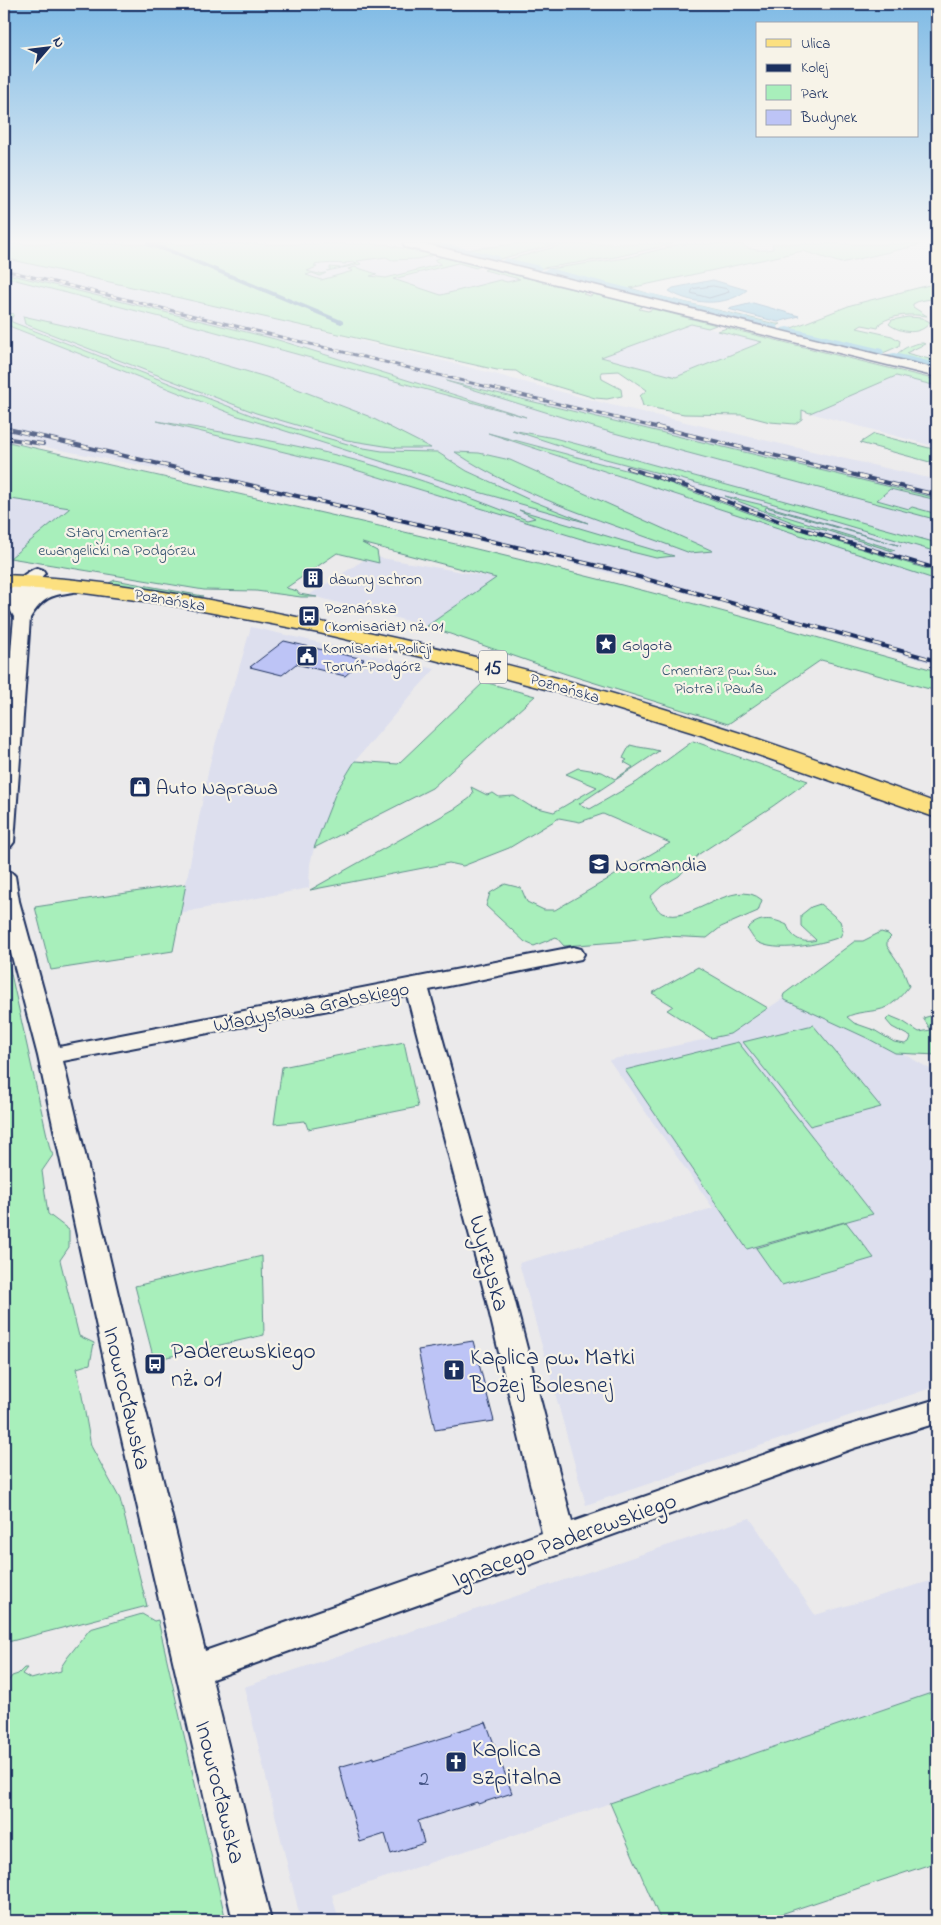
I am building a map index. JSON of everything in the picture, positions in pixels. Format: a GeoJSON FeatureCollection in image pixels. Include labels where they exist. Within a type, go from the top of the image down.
{"type":"FeatureCollection","features":[{"type":"Feature","properties":{"kind":"main road"},"geometry":{"type":"LineString","coordinates":[[777,334],[937,373]]}},
{"type":"Feature","properties":{"kind":"main road","name":"Poznańska"},"geometry":{"type":"LineString","coordinates":[[4,571],[34,578],[314,626],[497,668],[704,729],[937,811]]}},
{"type":"Feature","properties":{"kind":"main road","name":"Poznańska"},"geometry":{"type":"LineString","coordinates":[[4,581],[34,578]]}},
{"type":"Feature","properties":{"kind":"street"},"geometry":{"type":"LineString","coordinates":[[4,842],[17,603],[34,586],[34,578]]}},
{"type":"Feature","properties":{"kind":"street"},"geometry":{"type":"LineString","coordinates":[[17,603],[34,599],[46,593],[87,586]]}},
{"type":"Feature","properties":{"kind":"street","name":"Inowrocławska"},"geometry":{"type":"LineString","coordinates":[[4,876],[8,902],[50,1056],[124,1383],[252,1921]]}},
{"type":"Feature","properties":{"kind":"street","name":"Władysława Grabskiego"},"geometry":{"type":"LineString","coordinates":[[50,1056],[572,954]]}},
{"type":"Feature","properties":{"kind":"street","name":"Wyrzyska"},"geometry":{"type":"LineString","coordinates":[[416,986],[492,1268],[560,1540]]}},
{"type":"Feature","properties":{"kind":"street","name":"Ignacego Paderewskiego"},"geometry":{"type":"LineString","coordinates":[[192,1671],[862,1434],[937,1411]]}},
{"type":"Feature","properties":{"kind":"shaded area"},"geometry":{"type":"Polygon","coordinates":[[[4,334],[332,334],[607,404],[937,480],[937,665],[732,605],[536,554],[200,477],[4,439],[4,334]]]}},
{"type":"Feature","properties":{"kind":"shaded area"},"geometry":{"type":"Polygon","coordinates":[[[664,334],[730,334],[763,342],[676,377],[600,357],[664,334]]]}},
{"type":"Feature","properties":{"kind":"shaded area"},"geometry":{"type":"Polygon","coordinates":[[[896,376],[937,386],[937,447],[810,413],[896,376]]]}},
{"type":"Feature","properties":{"kind":"shaded area"},"geometry":{"type":"Polygon","coordinates":[[[4,496],[105,500],[10,558],[4,558],[4,496]]]}},
{"type":"Feature","properties":{"kind":"shaded area"},"geometry":{"type":"Polygon","coordinates":[[[370,556],[497,578],[427,626],[309,595],[370,556]]]}},
{"type":"Feature","properties":{"kind":"shaded area"},"geometry":{"type":"Polygon","coordinates":[[[251,627],[435,669],[355,761],[336,792],[314,848],[310,864],[309,888],[180,913],[210,763],[251,627]]]}},
{"type":"Feature","properties":{"kind":"shaded area"},"geometry":{"type":"Polygon","coordinates":[[[794,991],[937,1073],[937,1386],[586,1505],[519,1263],[713,1208],[609,1060],[730,1034],[794,991]]]}},
{"type":"Feature","properties":{"kind":"shaded area"},"geometry":{"type":"Polygon","coordinates":[[[750,1518],[815,1615],[937,1579],[937,1692],[750,1757],[332,1895],[339,1921],[301,1921],[244,1687],[750,1518]]]}},
{"type":"Feature","properties":{"kind":"green space"},"geometry":{"type":"Polygon","coordinates":[[[29,334],[42,334],[261,419],[358,447],[382,451],[437,452],[467,471],[530,500],[588,523],[468,489],[235,415],[29,334]]]}},
{"type":"Feature","properties":{"kind":"green space"},"geometry":{"type":"Polygon","coordinates":[[[51,334],[102,334],[173,350],[266,377],[368,416],[431,448],[397,448],[347,440],[256,413],[51,334]]]}},
{"type":"Feature","properties":{"kind":"green space"},"geometry":{"type":"Polygon","coordinates":[[[222,334],[254,334],[275,339],[526,417],[222,334]]]}},
{"type":"Feature","properties":{"kind":"green space"},"geometry":{"type":"Polygon","coordinates":[[[338,334],[664,334],[601,357],[676,377],[762,342],[729,334],[751,334],[937,380],[937,386],[896,376],[810,413],[802,410],[802,419],[795,424],[770,422],[743,415],[684,414],[643,406],[640,396],[647,390],[619,371],[601,372],[602,379],[621,389],[622,396],[607,399],[595,398],[525,377],[516,371],[497,370],[338,334]]]}},
{"type":"Feature","properties":{"kind":"green space"},"geometry":{"type":"Polygon","coordinates":[[[795,334],[883,334],[892,336],[900,341],[899,346],[883,353],[873,354],[795,334]]]}},
{"type":"Feature","properties":{"kind":"green space"},"geometry":{"type":"Polygon","coordinates":[[[925,344],[906,353],[937,361],[937,365],[930,367],[894,358],[906,348],[925,344]]]}},
{"type":"Feature","properties":{"kind":"green space"},"geometry":{"type":"Polygon","coordinates":[[[446,381],[937,498],[937,500],[890,489],[877,500],[909,509],[912,507],[930,512],[936,516],[934,519],[603,430],[446,381]]]}},
{"type":"Feature","properties":{"kind":"green space"},"geometry":{"type":"Polygon","coordinates":[[[157,421],[337,455],[383,468],[466,496],[527,520],[535,518],[519,510],[674,556],[656,558],[588,541],[346,467],[157,421]]]}},
{"type":"Feature","properties":{"kind":"green space"},"geometry":{"type":"Polygon","coordinates":[[[512,430],[554,438],[611,453],[937,543],[937,552],[764,501],[583,453],[512,430]]]}},
{"type":"Feature","properties":{"kind":"green space"},"geometry":{"type":"Polygon","coordinates":[[[488,433],[659,479],[770,521],[937,572],[937,580],[488,433]]]}},
{"type":"Feature","properties":{"kind":"green space"},"geometry":{"type":"Polygon","coordinates":[[[874,434],[937,450],[937,464],[860,443],[874,434]]]}},
{"type":"Feature","properties":{"kind":"green space"},"geometry":{"type":"Polygon","coordinates":[[[4,441],[456,544],[731,614],[937,671],[937,691],[821,660],[728,724],[566,674],[427,626],[496,578],[362,543],[377,551],[379,563],[337,553],[286,588],[297,591],[299,594],[317,597],[301,597],[256,591],[204,590],[10,558],[70,508],[4,498],[4,441]]]}},
{"type":"Feature","properties":{"kind":"green space"},"geometry":{"type":"Polygon","coordinates":[[[455,452],[479,453],[510,460],[713,551],[690,553],[569,509],[539,497],[482,469],[455,452]]]}},
{"type":"Feature","properties":{"kind":"green space"},"geometry":{"type":"Polygon","coordinates":[[[725,496],[767,506],[901,546],[766,507],[765,510],[895,550],[892,551],[825,530],[797,524],[725,496]]]}},
{"type":"Feature","properties":{"kind":"green space"},"geometry":{"type":"Polygon","coordinates":[[[115,580],[203,596],[199,597],[109,583],[115,580]]]}},
{"type":"Feature","properties":{"kind":"green space"},"geometry":{"type":"Polygon","coordinates":[[[484,682],[535,696],[432,788],[314,848],[336,792],[355,761],[398,764],[484,682]]]}},
{"type":"Feature","properties":{"kind":"green space"},"geometry":{"type":"Polygon","coordinates":[[[693,741],[808,781],[699,854],[679,876],[662,886],[650,897],[660,912],[673,915],[685,913],[738,893],[751,894],[762,900],[758,911],[721,927],[707,938],[665,936],[630,941],[564,946],[556,937],[534,946],[525,942],[486,906],[490,893],[505,884],[521,888],[527,902],[544,910],[555,910],[670,843],[603,814],[580,822],[559,818],[509,848],[463,866],[449,863],[310,890],[456,808],[470,798],[473,793],[471,787],[487,795],[493,793],[499,797],[514,796],[530,806],[554,812],[597,787],[566,774],[578,768],[602,772],[615,779],[633,767],[624,762],[627,760],[623,758],[630,745],[659,751],[579,804],[590,809],[637,782],[693,741]]]}},
{"type":"Feature","properties":{"kind":"green space"},"geometry":{"type":"Polygon","coordinates":[[[186,884],[173,951],[51,970],[35,907],[186,884]]]}},
{"type":"Feature","properties":{"kind":"green space"},"geometry":{"type":"Polygon","coordinates":[[[820,904],[840,921],[843,931],[840,937],[798,947],[774,947],[756,941],[747,929],[756,922],[766,919],[787,925],[792,934],[802,941],[816,940],[801,926],[801,915],[811,907],[820,904]]]}},
{"type":"Feature","properties":{"kind":"green space"},"geometry":{"type":"Polygon","coordinates":[[[881,932],[891,937],[887,941],[887,946],[902,968],[909,986],[887,1007],[847,1017],[854,1023],[874,1030],[894,1042],[905,1044],[909,1042],[911,1037],[892,1027],[886,1020],[890,1016],[919,1032],[931,1030],[923,1018],[930,1016],[937,1020],[937,1055],[895,1053],[785,1000],[783,997],[784,994],[855,941],[863,941],[881,932]]]}},
{"type":"Feature","properties":{"kind":"green space"},"geometry":{"type":"Polygon","coordinates":[[[5,947],[50,1149],[53,1155],[42,1171],[48,1214],[69,1230],[69,1247],[60,1260],[79,1336],[94,1343],[90,1364],[77,1368],[91,1446],[120,1499],[147,1606],[4,1643],[5,947]]]}},
{"type":"Feature","properties":{"kind":"green space"},"geometry":{"type":"Polygon","coordinates":[[[698,967],[768,1008],[730,1034],[711,1038],[667,1010],[673,1006],[652,993],[698,967]]]}},
{"type":"Feature","properties":{"kind":"green space"},"geometry":{"type":"Polygon","coordinates":[[[813,1025],[881,1107],[810,1126],[743,1042],[813,1025]]]}},
{"type":"Feature","properties":{"kind":"green space"},"geometry":{"type":"Polygon","coordinates":[[[404,1042],[418,1107],[308,1129],[305,1121],[274,1124],[282,1067],[404,1042]]]}},
{"type":"Feature","properties":{"kind":"green space"},"geometry":{"type":"Polygon","coordinates":[[[738,1042],[873,1214],[747,1249],[625,1070],[738,1042]]]}},
{"type":"Feature","properties":{"kind":"green space"},"geometry":{"type":"Polygon","coordinates":[[[846,1222],[874,1258],[782,1285],[756,1248],[846,1222]]]}},
{"type":"Feature","properties":{"kind":"green space"},"geometry":{"type":"Polygon","coordinates":[[[262,1256],[264,1335],[154,1360],[135,1286],[262,1256]]]}},
{"type":"Feature","properties":{"kind":"green space"},"geometry":{"type":"Polygon","coordinates":[[[142,1614],[154,1621],[158,1620],[226,1921],[4,1921],[4,1687],[12,1676],[18,1674],[24,1668],[27,1668],[22,1674],[31,1679],[61,1671],[61,1667],[67,1658],[90,1629],[142,1614]]]}},
{"type":"Feature","properties":{"kind":"green space"},"geometry":{"type":"Polygon","coordinates":[[[937,1691],[937,1862],[760,1921],[661,1921],[610,1803],[937,1691]]]}},
{"type":"Feature","properties":{"kind":"building","name":"Komisariat Policji Toruń-Podgórz"},"geometry":{"type":"Polygon","coordinates":[[[284,641],[364,659],[345,676],[296,664],[282,675],[250,667],[284,641]]]}},
{"type":"Feature","properties":{"kind":"building"},"geometry":{"type":"Polygon","coordinates":[[[473,1341],[494,1421],[435,1430],[418,1350],[473,1341]]]}},
{"type":"Feature","properties":{"kind":"building"},"geometry":{"type":"Polygon","coordinates":[[[486,1722],[512,1793],[418,1821],[424,1843],[391,1854],[385,1834],[360,1842],[339,1767],[374,1757],[374,1759],[452,1735],[452,1733],[486,1722]]]}},
{"type":"Feature","properties":{"kind":"waterway"},"geometry":{"type":"LineString","coordinates":[[799,334],[877,352]]}},
{"type":"Feature","properties":{"kind":"waterway"},"geometry":{"type":"LineString","coordinates":[[894,357],[937,367]]}},
{"type":"Feature","properties":{"kind":"railway"},"geometry":{"type":"LineString","coordinates":[[268,334],[662,429]]}},
{"type":"Feature","properties":{"kind":"railway"},"geometry":{"type":"LineString","coordinates":[[657,427],[937,495]]}},
{"type":"Feature","properties":{"kind":"railway"},"geometry":{"type":"LineString","coordinates":[[7,429],[4,428],[607,568],[937,661]]}},
{"type":"Feature","properties":{"kind":"railway"},"geometry":{"type":"LineString","coordinates":[[4,438],[43,444]]}},
{"type":"Feature","properties":{"kind":"railway"},"geometry":{"type":"LineString","coordinates":[[628,468],[688,487],[789,525],[937,569]]}},
{"type":"Feature","properties":{"kind":"place","name":"dawny schron"},"geometry":{"type":"Point","coordinates":[313,578]}},
{"type":"Feature","properties":{"kind":"place","name":"Poznańska (komisariat) nż. 01"},"geometry":{"type":"Point","coordinates":[309,616]}},
{"type":"Feature","properties":{"kind":"place","name":"Golgota"},"geometry":{"type":"Point","coordinates":[606,644]}},
{"type":"Feature","properties":{"kind":"place","name":"Komisariat Policji Toruń-Podgórz"},"geometry":{"type":"Point","coordinates":[307,656]}},
{"type":"Feature","properties":{"kind":"place","name":"Auto Naprawa"},"geometry":{"type":"Point","coordinates":[140,787]}},
{"type":"Feature","properties":{"kind":"place","name":"Normandia"},"geometry":{"type":"Point","coordinates":[599,864]}},
{"type":"Feature","properties":{"kind":"place","name":"Paderewskiego nż. 01"},"geometry":{"type":"Point","coordinates":[155,1364]}},
{"type":"Feature","properties":{"kind":"place","name":"Kaplica pw. Matki Bożej Bolesnej"},"geometry":{"type":"Point","coordinates":[454,1370]}},
{"type":"Feature","properties":{"kind":"place","name":"Kaplica szpitalna"},"geometry":{"type":"Point","coordinates":[456,1762]}},
{"type":"Feature","properties":{"kind":"park label","name":"Stary cmentarz ewangelicki na Podgórzu"},"geometry":{"type":"Point","coordinates":[117,540]}},
{"type":"Feature","properties":{"kind":"park label","name":"Cmentarz pw. św. Piotra i Pawła"},"geometry":{"type":"Point","coordinates":[719,678]}}]}
